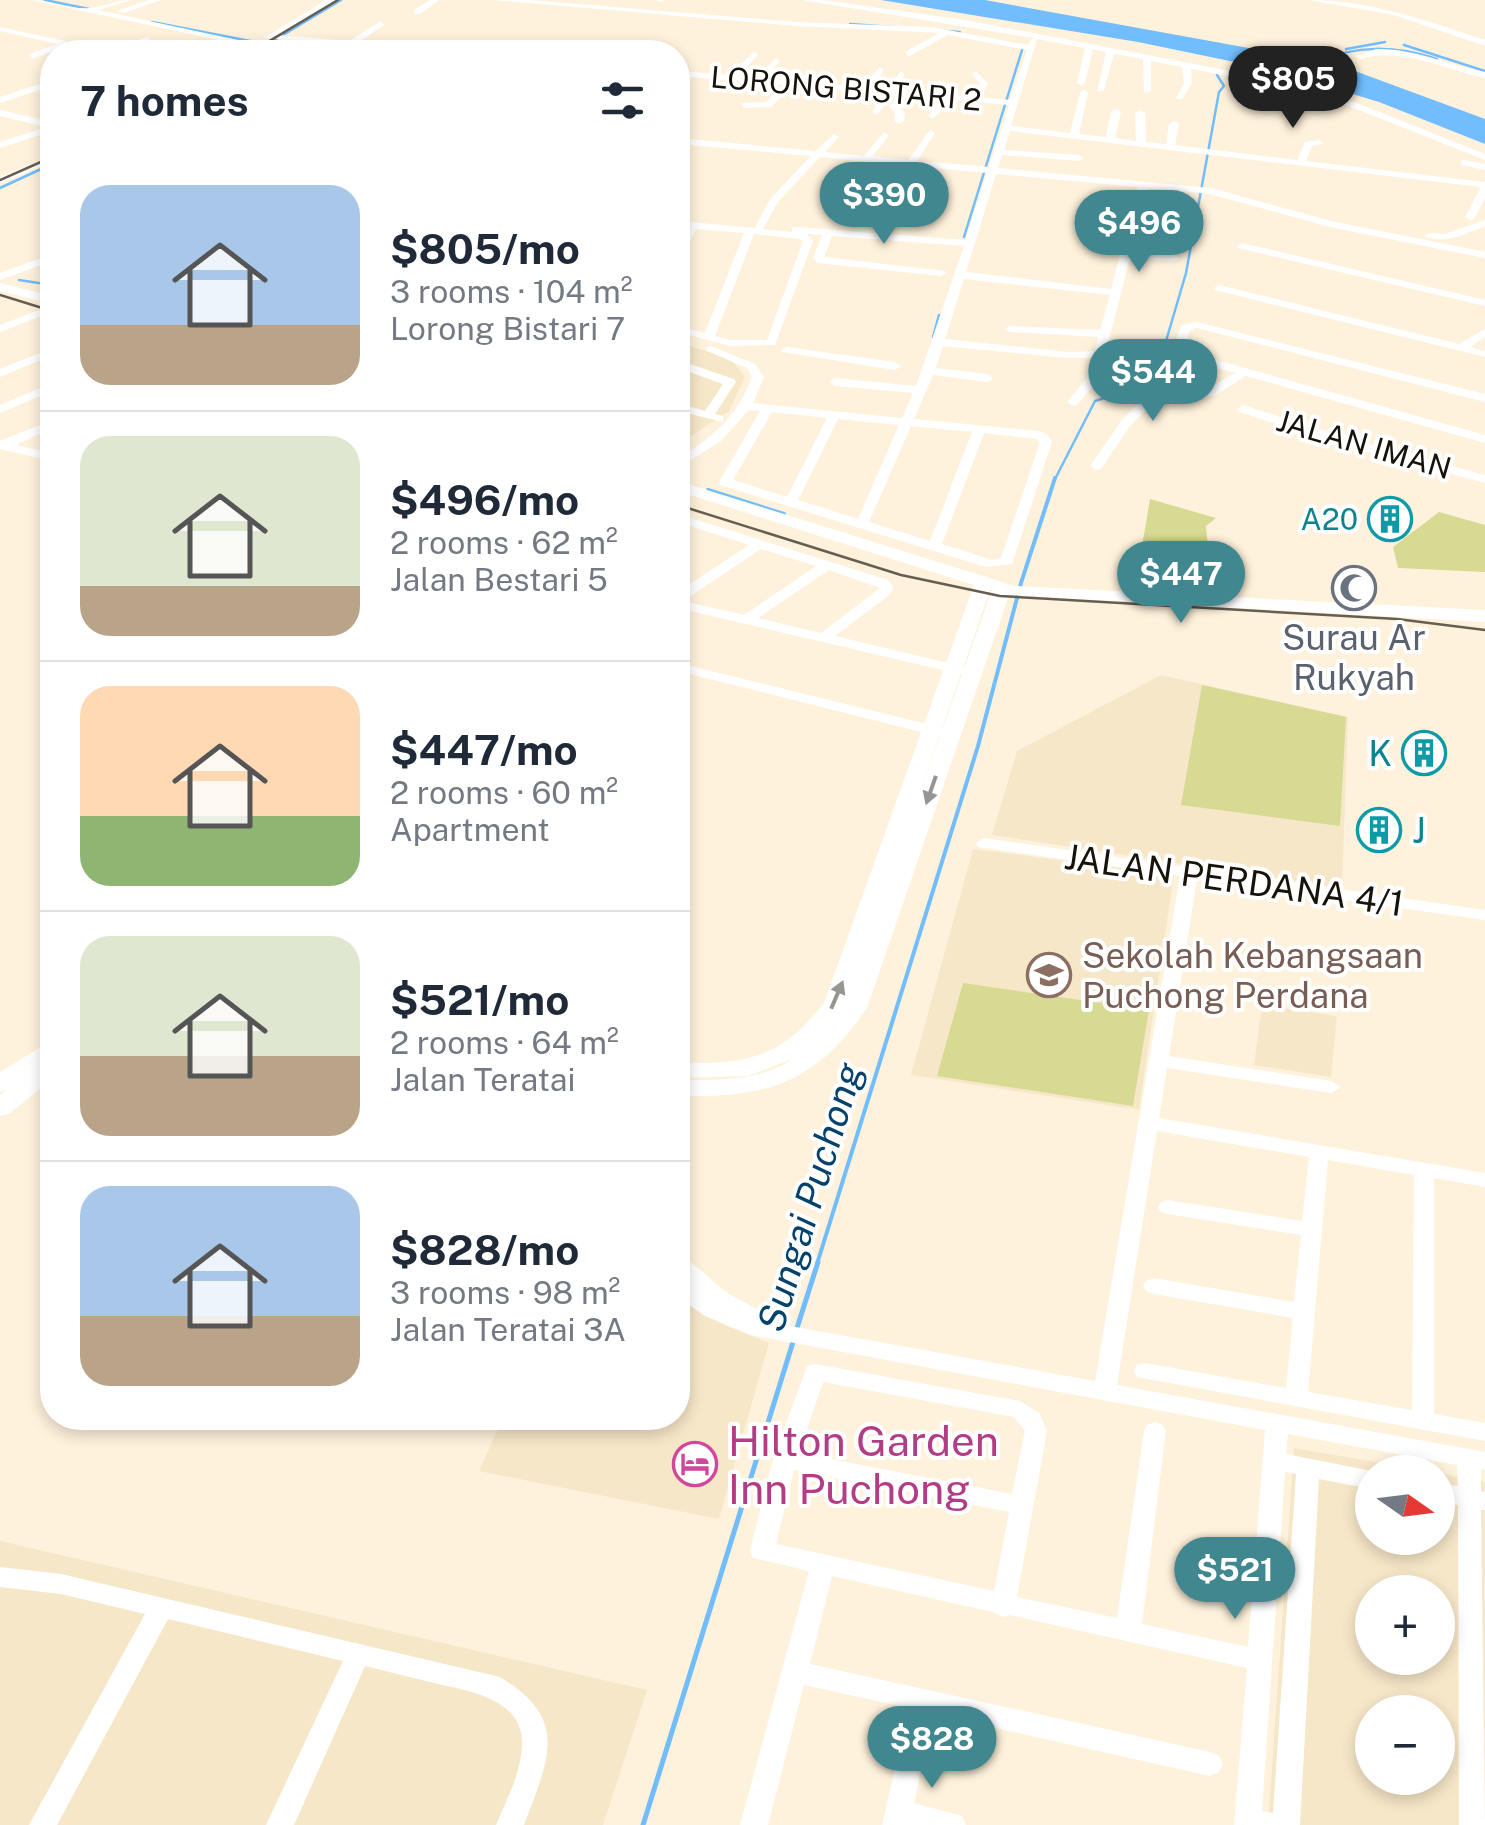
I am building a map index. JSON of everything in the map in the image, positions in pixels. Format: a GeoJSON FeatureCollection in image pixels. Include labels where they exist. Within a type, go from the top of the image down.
{"type":"FeatureCollection","features":[{"type":"Feature","properties":{"kind":"main road"},"geometry":{"type":"LineString","coordinates":[[4,280],[40,292]]}},
{"type":"Feature","properties":{"kind":"main road"},"geometry":{"type":"LineString","coordinates":[[690,493],[993,599],[1485,626]]}},
{"type":"Feature","properties":{"kind":"main road"},"geometry":{"type":"LineString","coordinates":[[690,493],[993,599]]}},
{"type":"Feature","properties":{"kind":"main road"},"geometry":{"type":"LineString","coordinates":[[950,584],[993,599],[1485,616]]}},
{"type":"Feature","properties":{"kind":"main road"},"geometry":{"type":"LineString","coordinates":[[691,1077],[751,1088],[777,1080],[830,1043],[855,1008],[941,732],[962,670],[993,599]]}},
{"type":"Feature","properties":{"kind":"main road"},"geometry":{"type":"LineString","coordinates":[[0,1084],[40,1056]]}},
{"type":"Feature","properties":{"kind":"main road"},"geometry":{"type":"LineString","coordinates":[[0,1108],[40,1076]]}},
{"type":"Feature","properties":{"kind":"street"},"geometry":{"type":"LineString","coordinates":[[35,0],[270,39],[337,40]]}},
{"type":"Feature","properties":{"kind":"street"},"geometry":{"type":"LineString","coordinates":[[61,0],[270,39],[330,1]]}},
{"type":"Feature","properties":{"kind":"street"},"geometry":{"type":"LineString","coordinates":[[93,9],[126,0]]}},
{"type":"Feature","properties":{"kind":"street"},"geometry":{"type":"LineString","coordinates":[[121,12],[157,0]]}},
{"type":"Feature","properties":{"kind":"street"},"geometry":{"type":"LineString","coordinates":[[417,12],[435,0]]}},
{"type":"Feature","properties":{"kind":"street"},"geometry":{"type":"LineString","coordinates":[[498,0],[647,9],[756,22],[910,27],[1030,48]]}},
{"type":"Feature","properties":{"kind":"street"},"geometry":{"type":"LineString","coordinates":[[806,0],[965,22],[1332,97],[1485,157]]}},
{"type":"Feature","properties":{"kind":"street"},"geometry":{"type":"LineString","coordinates":[[1312,0],[1412,17],[1485,43]]}},
{"type":"Feature","properties":{"kind":"street"},"geometry":{"type":"LineString","coordinates":[[1364,7],[1376,0]]}},
{"type":"Feature","properties":{"kind":"street"},"geometry":{"type":"LineString","coordinates":[[313,2],[330,1]]}},
{"type":"Feature","properties":{"kind":"street"},"geometry":{"type":"LineString","coordinates":[[728,18],[744,4]]}},
{"type":"Feature","properties":{"kind":"street"},"geometry":{"type":"LineString","coordinates":[[356,40],[381,22]]}},
{"type":"Feature","properties":{"kind":"street"},"geometry":{"type":"LineString","coordinates":[[744,30],[756,22]]}},
{"type":"Feature","properties":{"kind":"street"},"geometry":{"type":"LineString","coordinates":[[894,40],[910,27]]}},
{"type":"Feature","properties":{"kind":"street"},"geometry":{"type":"LineString","coordinates":[[6,34],[23,30],[57,40]]}},
{"type":"Feature","properties":{"kind":"street"},"geometry":{"type":"LineString","coordinates":[[908,54],[946,32]]}},
{"type":"Feature","properties":{"kind":"street"},"geometry":{"type":"LineString","coordinates":[[323,40],[327,37]]}},
{"type":"Feature","properties":{"kind":"street"},"geometry":{"type":"LineString","coordinates":[[862,524],[904,422],[914,412],[922,390],[918,368],[938,342],[970,243],[984,170],[997,155],[1006,128],[1008,102],[1030,48],[1039,38]]}},
{"type":"Feature","properties":{"kind":"street"},"geometry":{"type":"LineString","coordinates":[[1074,135],[1090,47]]}},
{"type":"Feature","properties":{"kind":"street"},"geometry":{"type":"LineString","coordinates":[[1100,90],[1110,52]]}},
{"type":"Feature","properties":{"kind":"street"},"geometry":{"type":"LineString","coordinates":[[1360,56],[1410,52],[1482,81]]}},
{"type":"Feature","properties":{"kind":"street"},"geometry":{"type":"LineString","coordinates":[[32,56],[40,53]]}},
{"type":"Feature","properties":{"kind":"street"},"geometry":{"type":"LineString","coordinates":[[731,78],[754,55]]}},
{"type":"Feature","properties":{"kind":"street"},"geometry":{"type":"LineString","coordinates":[[1148,59],[1148,91]]}},
{"type":"Feature","properties":{"kind":"street"},"geometry":{"type":"LineString","coordinates":[[759,80],[776,60]]}},
{"type":"Feature","properties":{"kind":"street"},"geometry":{"type":"LineString","coordinates":[[1178,97],[1188,83],[1186,66]]}},
{"type":"Feature","properties":{"kind":"street"},"geometry":{"type":"LineString","coordinates":[[1085,69],[1106,70]]}},
{"type":"Feature","properties":{"kind":"street"},"geometry":{"type":"LineString","coordinates":[[840,101],[880,70]]}},
{"type":"Feature","properties":{"kind":"street","name":"LORONG BISTARI 2"},"geometry":{"type":"LineString","coordinates":[[690,74],[1008,102]]}},
{"type":"Feature","properties":{"kind":"street"},"geometry":{"type":"LineString","coordinates":[[877,112],[901,74]]}},
{"type":"Feature","properties":{"kind":"street"},"geometry":{"type":"LineString","coordinates":[[975,99],[984,84],[976,74]]}},
{"type":"Feature","properties":{"kind":"street"},"geometry":{"type":"LineString","coordinates":[[934,116],[958,82]]}},
{"type":"Feature","properties":{"kind":"street"},"geometry":{"type":"LineString","coordinates":[[744,105],[768,105],[790,83]]}},
{"type":"Feature","properties":{"kind":"street"},"geometry":{"type":"LineString","coordinates":[[0,100],[40,87]]}},
{"type":"Feature","properties":{"kind":"street"},"geometry":{"type":"LineString","coordinates":[[899,121],[900,113],[894,106],[910,94]]}},
{"type":"Feature","properties":{"kind":"street"},"geometry":{"type":"LineString","coordinates":[[1114,140],[1119,112]]}},
{"type":"Feature","properties":{"kind":"street"},"geometry":{"type":"LineString","coordinates":[[0,113],[40,122]]}},
{"type":"Feature","properties":{"kind":"street"},"geometry":{"type":"LineString","coordinates":[[1140,113],[1141,144]]}},
{"type":"Feature","properties":{"kind":"street"},"geometry":{"type":"LineString","coordinates":[[1170,147],[1174,124]]}},
{"type":"Feature","properties":{"kind":"street"},"geometry":{"type":"LineString","coordinates":[[0,145],[40,128]]}},
{"type":"Feature","properties":{"kind":"street"},"geometry":{"type":"LineString","coordinates":[[1006,128],[1485,187],[1470,217]]}},
{"type":"Feature","properties":{"kind":"street"},"geometry":{"type":"LineString","coordinates":[[894,180],[915,164],[930,133]]}},
{"type":"Feature","properties":{"kind":"street"},"geometry":{"type":"LineString","coordinates":[[866,159],[884,135]]}},
{"type":"Feature","properties":{"kind":"street"},"geometry":{"type":"LineString","coordinates":[[709,337],[754,229],[774,201],[834,136]]}},
{"type":"Feature","properties":{"kind":"street"},"geometry":{"type":"LineString","coordinates":[[690,142],[1210,190],[1242,196],[1286,213],[1485,255]]}},
{"type":"Feature","properties":{"kind":"street"},"geometry":{"type":"LineString","coordinates":[[1300,163],[1307,144],[1319,142]]}},
{"type":"Feature","properties":{"kind":"street"},"geometry":{"type":"LineString","coordinates":[[997,155],[1076,161]]}},
{"type":"Feature","properties":{"kind":"street"},"geometry":{"type":"LineString","coordinates":[[1464,163],[1485,167]]}},
{"type":"Feature","properties":{"kind":"street"},"geometry":{"type":"LineString","coordinates":[[0,180],[40,165]]}},
{"type":"Feature","properties":{"kind":"street"},"geometry":{"type":"LineString","coordinates":[[1073,402],[1094,378],[1144,185]]}},
{"type":"Feature","properties":{"kind":"street"},"geometry":{"type":"LineString","coordinates":[[690,223],[949,249]]}},
{"type":"Feature","properties":{"kind":"street"},"geometry":{"type":"LineString","coordinates":[[1415,242],[1422,235],[1446,237],[1485,223]]}},
{"type":"Feature","properties":{"kind":"street"},"geometry":{"type":"LineString","coordinates":[[690,230],[692,226],[754,229],[803,236],[808,241],[780,323],[768,346],[730,343],[690,332]]}},
{"type":"Feature","properties":{"kind":"street"},"geometry":{"type":"LineString","coordinates":[[826,236],[970,243]]}},
{"type":"Feature","properties":{"kind":"street"},"geometry":{"type":"LineString","coordinates":[[826,236],[818,258],[821,261],[941,274]]}},
{"type":"Feature","properties":{"kind":"street"},"geometry":{"type":"LineString","coordinates":[[1242,246],[1485,302]]}},
{"type":"Feature","properties":{"kind":"street"},"geometry":{"type":"LineString","coordinates":[[1124,254],[1174,258]]}},
{"type":"Feature","properties":{"kind":"street"},"geometry":{"type":"LineString","coordinates":[[4,280],[40,263]]}},
{"type":"Feature","properties":{"kind":"street"},"geometry":{"type":"LineString","coordinates":[[959,275],[1114,292]]}},
{"type":"Feature","properties":{"kind":"street"},"geometry":{"type":"LineString","coordinates":[[1219,288],[1485,354]]}},
{"type":"Feature","properties":{"kind":"street"},"geometry":{"type":"LineString","coordinates":[[0,329],[40,313]]}},
{"type":"Feature","properties":{"kind":"street"},"geometry":{"type":"LineString","coordinates":[[0,339],[40,325]]}},
{"type":"Feature","properties":{"kind":"street"},"geometry":{"type":"LineString","coordinates":[[1096,466],[1126,423],[1168,379],[1181,354],[1185,327],[1198,325],[1485,398]]}},
{"type":"Feature","properties":{"kind":"street"},"geometry":{"type":"LineString","coordinates":[[1010,329],[1104,334]]}},
{"type":"Feature","properties":{"kind":"street"},"geometry":{"type":"LineString","coordinates":[[1462,348],[1485,332]]}},
{"type":"Feature","properties":{"kind":"street"},"geometry":{"type":"LineString","coordinates":[[806,354],[816,342]]}},
{"type":"Feature","properties":{"kind":"street"},"geometry":{"type":"LineString","coordinates":[[938,342],[1098,356],[1181,354],[1485,438]]}},
{"type":"Feature","properties":{"kind":"street"},"geometry":{"type":"LineString","coordinates":[[690,343],[732,355],[751,366],[758,377],[734,423],[719,440],[690,457]]}},
{"type":"Feature","properties":{"kind":"street"},"geometry":{"type":"LineString","coordinates":[[787,350],[987,378]]}},
{"type":"Feature","properties":{"kind":"street"},"geometry":{"type":"LineString","coordinates":[[0,372],[40,357]]}},
{"type":"Feature","properties":{"kind":"street"},"geometry":{"type":"LineString","coordinates":[[690,368],[730,382],[708,416]]}},
{"type":"Feature","properties":{"kind":"street"},"geometry":{"type":"LineString","coordinates":[[871,368],[918,368]]}},
{"type":"Feature","properties":{"kind":"street"},"geometry":{"type":"LineString","coordinates":[[1210,394],[1244,372]]}},
{"type":"Feature","properties":{"kind":"street"},"geometry":{"type":"LineString","coordinates":[[835,382],[922,390]]}},
{"type":"Feature","properties":{"kind":"street"},"geometry":{"type":"LineString","coordinates":[[0,409],[40,391]]}},
{"type":"Feature","properties":{"kind":"street"},"geometry":{"type":"LineString","coordinates":[[746,406],[768,408],[834,414],[1038,435],[1046,440],[1007,562],[998,565],[934,547],[724,482],[768,408]]}},
{"type":"Feature","properties":{"kind":"street","name":"JALAN IMAN"},"geometry":{"type":"LineString","coordinates":[[1243,409],[1485,479]]}},
{"type":"Feature","properties":{"kind":"street"},"geometry":{"type":"LineString","coordinates":[[690,411],[734,423]]}},
{"type":"Feature","properties":{"kind":"street"},"geometry":{"type":"LineString","coordinates":[[790,503],[834,414]]}},
{"type":"Feature","properties":{"kind":"street"},"geometry":{"type":"LineString","coordinates":[[2,445],[40,429]]}},
{"type":"Feature","properties":{"kind":"street"},"geometry":{"type":"LineString","coordinates":[[934,547],[979,429]]}},
{"type":"Feature","properties":{"kind":"street"},"geometry":{"type":"LineString","coordinates":[[2,445],[40,454]]}},
{"type":"Feature","properties":{"kind":"street"},"geometry":{"type":"LineString","coordinates":[[690,522],[883,583],[887,588],[824,638]]}},
{"type":"Feature","properties":{"kind":"street"},"geometry":{"type":"LineString","coordinates":[[690,526],[695,523]]}},
{"type":"Feature","properties":{"kind":"street"},"geometry":{"type":"LineString","coordinates":[[690,593],[760,543]]}},
{"type":"Feature","properties":{"kind":"street"},"geometry":{"type":"LineString","coordinates":[[746,620],[827,565]]}},
{"type":"Feature","properties":{"kind":"street"},"geometry":{"type":"LineString","coordinates":[[690,604],[962,670]]}},
{"type":"Feature","properties":{"kind":"street"},"geometry":{"type":"LineString","coordinates":[[690,670],[941,732]]}},
{"type":"Feature","properties":{"kind":"street","name":"JALAN PERDANA 4/1"},"geometry":{"type":"LineString","coordinates":[[984,843],[1485,915]]}},
{"type":"Feature","properties":{"kind":"street"},"geometry":{"type":"LineString","coordinates":[[1104,1389],[1188,875]]}},
{"type":"Feature","properties":{"kind":"street"},"geometry":{"type":"LineString","coordinates":[[1158,1060],[1331,1087]]}},
{"type":"Feature","properties":{"kind":"street"},"geometry":{"type":"LineString","coordinates":[[1148,1123],[1485,1180]]}},
{"type":"Feature","properties":{"kind":"street"},"geometry":{"type":"LineString","coordinates":[[1296,1398],[1319,1152]]}},
{"type":"Feature","properties":{"kind":"street"},"geometry":{"type":"LineString","coordinates":[[1423,1421],[1424,1170]]}},
{"type":"Feature","properties":{"kind":"street"},"geometry":{"type":"LineString","coordinates":[[1168,1206],[1312,1230]]}},
{"type":"Feature","properties":{"kind":"street"},"geometry":{"type":"LineString","coordinates":[[690,1274],[702,1286],[772,1330]]}},
{"type":"Feature","properties":{"kind":"street"},"geometry":{"type":"LineString","coordinates":[[1154,1286],[1304,1312]]}},
{"type":"Feature","properties":{"kind":"street"},"geometry":{"type":"LineString","coordinates":[[690,1294],[730,1319],[772,1330],[1477,1459],[1473,1825]]}},
{"type":"Feature","properties":{"kind":"street"},"geometry":{"type":"LineString","coordinates":[[1145,1371],[1485,1432]]}},
{"type":"Feature","properties":{"kind":"street"},"geometry":{"type":"LineString","coordinates":[[1003,1606],[1036,1431],[1032,1419],[1020,1410],[815,1372],[785,1459],[762,1551],[1003,1606],[1260,1660]]}},
{"type":"Feature","properties":{"kind":"street"},"geometry":{"type":"LineString","coordinates":[[1256,1823],[1260,1660],[1278,1422]]}},
{"type":"Feature","properties":{"kind":"street"},"geometry":{"type":"LineString","coordinates":[[1128,1632],[1156,1431]]}},
{"type":"Feature","properties":{"kind":"street"},"geometry":{"type":"LineString","coordinates":[[785,1459],[1022,1505]]}},
{"type":"Feature","properties":{"kind":"street"},"geometry":{"type":"LineString","coordinates":[[1275,1462],[1355,1477]]}},
{"type":"Feature","properties":{"kind":"street"},"geometry":{"type":"LineString","coordinates":[[1286,1825],[1308,1468]]}},
{"type":"Feature","properties":{"kind":"street"},"geometry":{"type":"LineString","coordinates":[[754,1825],[823,1566]]}},
{"type":"Feature","properties":{"kind":"street"},"geometry":{"type":"LineString","coordinates":[[0,1577],[61,1584],[356,1657],[491,1685],[514,1696],[532,1722],[539,1748],[510,1825]]}},
{"type":"Feature","properties":{"kind":"street"},"geometry":{"type":"LineString","coordinates":[[43,1825],[161,1609]]}},
{"type":"Feature","properties":{"kind":"street"},"geometry":{"type":"LineString","coordinates":[[280,1825],[356,1657]]}},
{"type":"Feature","properties":{"kind":"street"},"geometry":{"type":"LineString","coordinates":[[795,1672],[1210,1764]]}},
{"type":"Feature","properties":{"kind":"street"},"geometry":{"type":"LineString","coordinates":[[923,1702],[898,1819],[952,1825]]}},
{"type":"Feature","properties":{"kind":"shaded area"},"geometry":{"type":"Polygon","coordinates":[[[690,346],[729,357],[745,377],[729,411],[690,437],[690,346]]]}},
{"type":"Feature","properties":{"kind":"shaded area"},"geometry":{"type":"Polygon","coordinates":[[[1161,675],[1348,717],[1342,888],[992,835],[1017,751],[1161,675]]]}},
{"type":"Feature","properties":{"kind":"shaded area","name":"Sekolah Kebangsaan Puchong Perdana"},"geometry":{"type":"Polygon","coordinates":[[[973,849],[1174,875],[1139,1110],[911,1075],[973,849]]]}},
{"type":"Feature","properties":{"kind":"shaded area"},"geometry":{"type":"Polygon","coordinates":[[[1262,1005],[1337,1016],[1331,1077],[1254,1065],[1262,1005]]]}},
{"type":"Feature","properties":{"kind":"shaded area"},"geometry":{"type":"Polygon","coordinates":[[[690,1304],[722,1324],[769,1343],[719,1519],[479,1471],[498,1430],[690,1430],[690,1304]]]}},
{"type":"Feature","properties":{"kind":"shaded area"},"geometry":{"type":"Polygon","coordinates":[[[1294,1448],[1355,1459],[1355,1555],[1455,1555],[1455,1476],[1485,1482],[1485,1825],[1268,1825],[1294,1448]]]}},
{"type":"Feature","properties":{"kind":"shaded area"},"geometry":{"type":"Polygon","coordinates":[[[0,1541],[647,1690],[603,1825],[0,1825],[0,1541]]]}},
{"type":"Feature","properties":{"kind":"green space"},"geometry":{"type":"Polygon","coordinates":[[[1150,499],[1216,518],[1206,526],[1208,548],[1142,546],[1150,499]]]}},
{"type":"Feature","properties":{"kind":"green space"},"geometry":{"type":"Polygon","coordinates":[[[1439,512],[1485,525],[1485,572],[1398,568],[1393,547],[1439,512]]]}},
{"type":"Feature","properties":{"kind":"green space"},"geometry":{"type":"Polygon","coordinates":[[[1202,685],[1346,717],[1340,826],[1181,805],[1202,685]]]}},
{"type":"Feature","properties":{"kind":"green space"},"geometry":{"type":"Polygon","coordinates":[[[963,983],[1149,1010],[1133,1106],[937,1076],[963,983]]]}},
{"type":"Feature","properties":{"kind":"water"},"geometry":{"type":"Polygon","coordinates":[[[881,0],[985,0],[1336,64],[1485,119],[1485,144],[1379,102],[1273,70],[1138,42],[881,0]]]}},
{"type":"Feature","properties":{"kind":"waterway","name":"Sungai Puchong"},"geometry":{"type":"LineString","coordinates":[[45,0],[89,9]]}},
{"type":"Feature","properties":{"kind":"waterway"},"geometry":{"type":"LineString","coordinates":[[275,40],[341,0]]}},
{"type":"Feature","properties":{"kind":"waterway","name":"Sungai Puchong"},"geometry":{"type":"LineString","coordinates":[[152,22],[245,40]]}},
{"type":"Feature","properties":{"kind":"waterway"},"geometry":{"type":"LineString","coordinates":[[850,24],[960,32]]}},
{"type":"Feature","properties":{"kind":"waterway"},"geometry":{"type":"LineString","coordinates":[[1346,49],[1385,42]]}},
{"type":"Feature","properties":{"kind":"waterway"},"geometry":{"type":"LineString","coordinates":[[1404,45],[1485,71]]}},
{"type":"Feature","properties":{"kind":"waterway"},"geometry":{"type":"LineString","coordinates":[[1315,62],[1346,52],[1376,49],[1437,59]]}},
{"type":"Feature","properties":{"kind":"waterway"},"geometry":{"type":"LineString","coordinates":[[964,237],[1022,50]]}},
{"type":"Feature","properties":{"kind":"waterway"},"geometry":{"type":"LineString","coordinates":[[1054,481],[1095,401],[1154,382],[1186,273],[1219,92],[1224,86],[1217,75]]}},
{"type":"Feature","properties":{"kind":"waterway","name":"Sungai Puchong"},"geometry":{"type":"LineString","coordinates":[[0,188],[40,170]]}},
{"type":"Feature","properties":{"kind":"waterway","name":"Sungai Puchong"},"geometry":{"type":"LineString","coordinates":[[19,280],[40,283]]}},
{"type":"Feature","properties":{"kind":"waterway"},"geometry":{"type":"LineString","coordinates":[[933,337],[939,315]]}},
{"type":"Feature","properties":{"kind":"waterway","name":"Sungai Puchong"},"geometry":{"type":"LineString","coordinates":[[817,1264],[978,746],[1021,583],[1054,481]]}},
{"type":"Feature","properties":{"kind":"waterway","name":"Sungai Puchong"},"geometry":{"type":"LineString","coordinates":[[708,490],[784,514]]}},
{"type":"Feature","properties":{"kind":"waterway","name":"Sungai Puchong"},"geometry":{"type":"LineString","coordinates":[[797,1328],[818,1262]]}},
{"type":"Feature","properties":{"kind":"waterway","name":"Sungai Puchong"},"geometry":{"type":"LineString","coordinates":[[643,1825],[793,1342]]}},
{"type":"Feature","properties":{"kind":"tram line"},"geometry":{"type":"LineString","coordinates":[[271,40],[338,0]]}},
{"type":"Feature","properties":{"kind":"tram line"},"geometry":{"type":"LineString","coordinates":[[0,180],[40,162]]}},
{"type":"Feature","properties":{"kind":"tram line"},"geometry":{"type":"LineString","coordinates":[[0,295],[40,307]]}},
{"type":"Feature","properties":{"kind":"tram line"},"geometry":{"type":"LineString","coordinates":[[690,509],[901,575],[1000,596],[1397,619],[1485,630]]}},
{"type":"Feature","properties":{"kind":"place","name":"A20"},"geometry":{"type":"Point","coordinates":[1390,519]}},
{"type":"Feature","properties":{"kind":"place","name":"Surau Ar Rukyah"},"geometry":{"type":"Point","coordinates":[1354,588]}},
{"type":"Feature","properties":{"kind":"place","name":"K"},"geometry":{"type":"Point","coordinates":[1424,753]}},
{"type":"Feature","properties":{"kind":"place","name":"J"},"geometry":{"type":"Point","coordinates":[1379,830]}},
{"type":"Feature","properties":{"kind":"place","name":"Sekolah Kebangsaan Puchong Perdana"},"geometry":{"type":"Point","coordinates":[1049,975]}},
{"type":"Feature","properties":{"kind":"place","name":"Hilton Garden Inn Puchong"},"geometry":{"type":"Point","coordinates":[695,1464]}}]}
